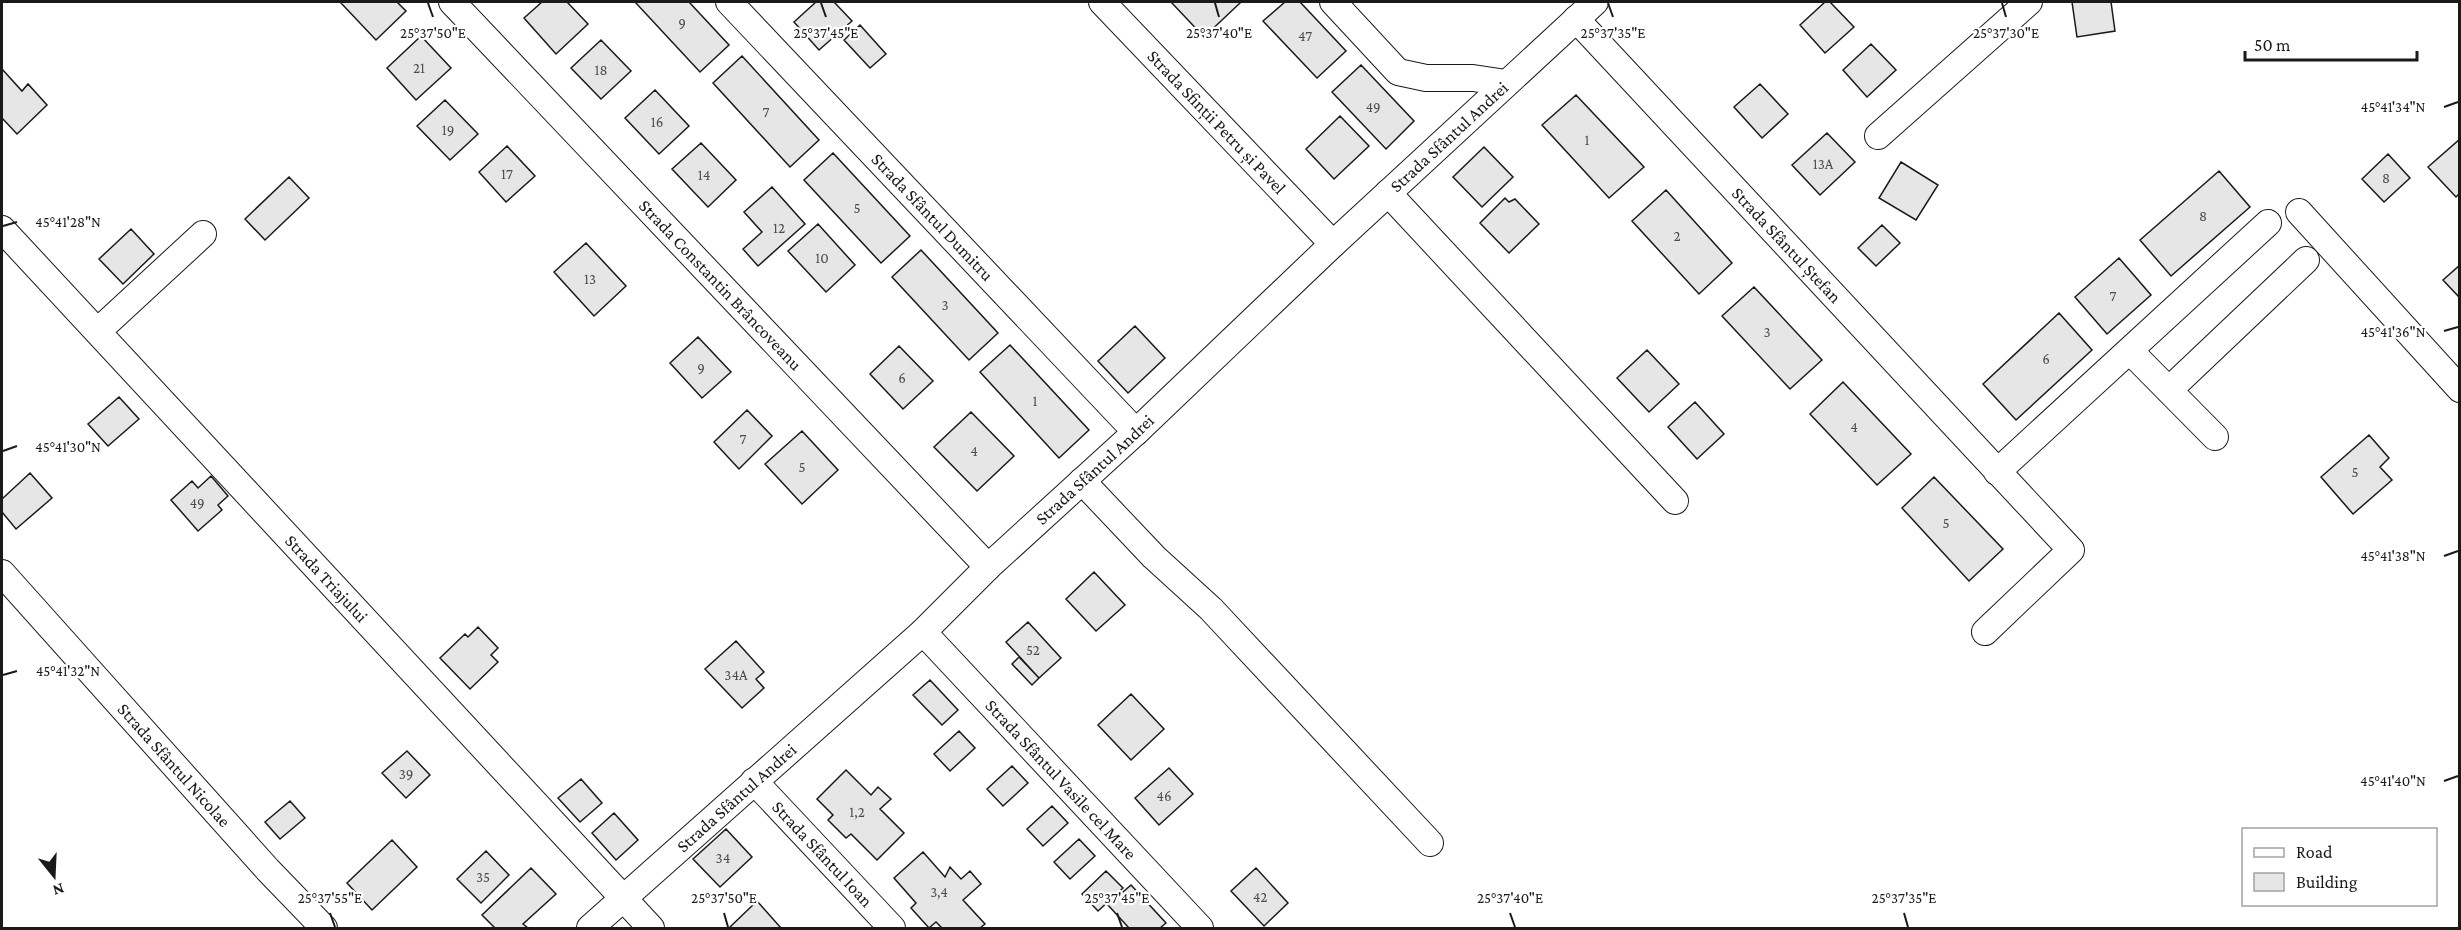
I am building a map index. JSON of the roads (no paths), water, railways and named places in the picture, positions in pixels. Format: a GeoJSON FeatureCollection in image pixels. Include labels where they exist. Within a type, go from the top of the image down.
{"type":"FeatureCollection","features":[{"type":"Feature","properties":{"kind":"street","name":"Strada Constantin Brâncoveanu"},"geometry":{"type":"LineString","coordinates":[[452,2],[988,567]]}},
{"type":"Feature","properties":{"kind":"street","name":"Strada Sfântul Dumitru"},"geometry":{"type":"LineString","coordinates":[[729,2],[1136,432]]}},
{"type":"Feature","properties":{"kind":"street","name":"Strada Sfinții Petru și Pavel"},"geometry":{"type":"LineString","coordinates":[[1102,2],[1333,244]]}},
{"type":"Feature","properties":{"kind":"street"},"geometry":{"type":"LineString","coordinates":[[1333,2],[1398,72],[1426,78],[1473,78],[1506,83]]}},
{"type":"Feature","properties":{"kind":"street"},"geometry":{"type":"LineString","coordinates":[[1878,136],[2029,2]]}},
{"type":"Feature","properties":{"kind":"street","name":"Strada Sfântul Andrei"},"geometry":{"type":"LineString","coordinates":[[590,928],[923,632],[988,567],[1136,432],[1584,8]]}},
{"type":"Feature","properties":{"kind":"street","name":"Strada Sfântul Ștefan"},"geometry":{"type":"LineString","coordinates":[[1584,8],[1997,472],[2071,550],[1985,632]]}},
{"type":"Feature","properties":{"kind":"street"},"geometry":{"type":"LineString","coordinates":[[1388,193],[1675,501]]}},
{"type":"Feature","properties":{"kind":"street"},"geometry":{"type":"LineString","coordinates":[[2299,212],[2460,389]]}},
{"type":"Feature","properties":{"kind":"street"},"geometry":{"type":"LineString","coordinates":[[1997,472],[2268,223]]}},
{"type":"Feature","properties":{"kind":"street","name":"Strada Triajului"},"geometry":{"type":"LineString","coordinates":[[2,229],[651,928]]}},
{"type":"Feature","properties":{"kind":"street"},"geometry":{"type":"LineString","coordinates":[[98,331],[203,234]]}},
{"type":"Feature","properties":{"kind":"street"},"geometry":{"type":"LineString","coordinates":[[2169,390],[2306,260]]}},
{"type":"Feature","properties":{"kind":"street"},"geometry":{"type":"LineString","coordinates":[[2130,351],[2215,438]]}},
{"type":"Feature","properties":{"kind":"street"},"geometry":{"type":"LineString","coordinates":[[1082,481],[1154,557],[1211,609],[1430,843]]}},
{"type":"Feature","properties":{"kind":"street","name":"Strada Sfântul Nicolae"},"geometry":{"type":"LineString","coordinates":[[2,573],[268,870],[324,928]]}},
{"type":"Feature","properties":{"kind":"street","name":"Strada Sfântul Vasile cel Mare"},"geometry":{"type":"LineString","coordinates":[[923,632],[1200,928]]}},
{"type":"Feature","properties":{"kind":"street","name":"Strada Sfântul Ioan"},"geometry":{"type":"LineString","coordinates":[[754,781],[892,928]]}}]}
